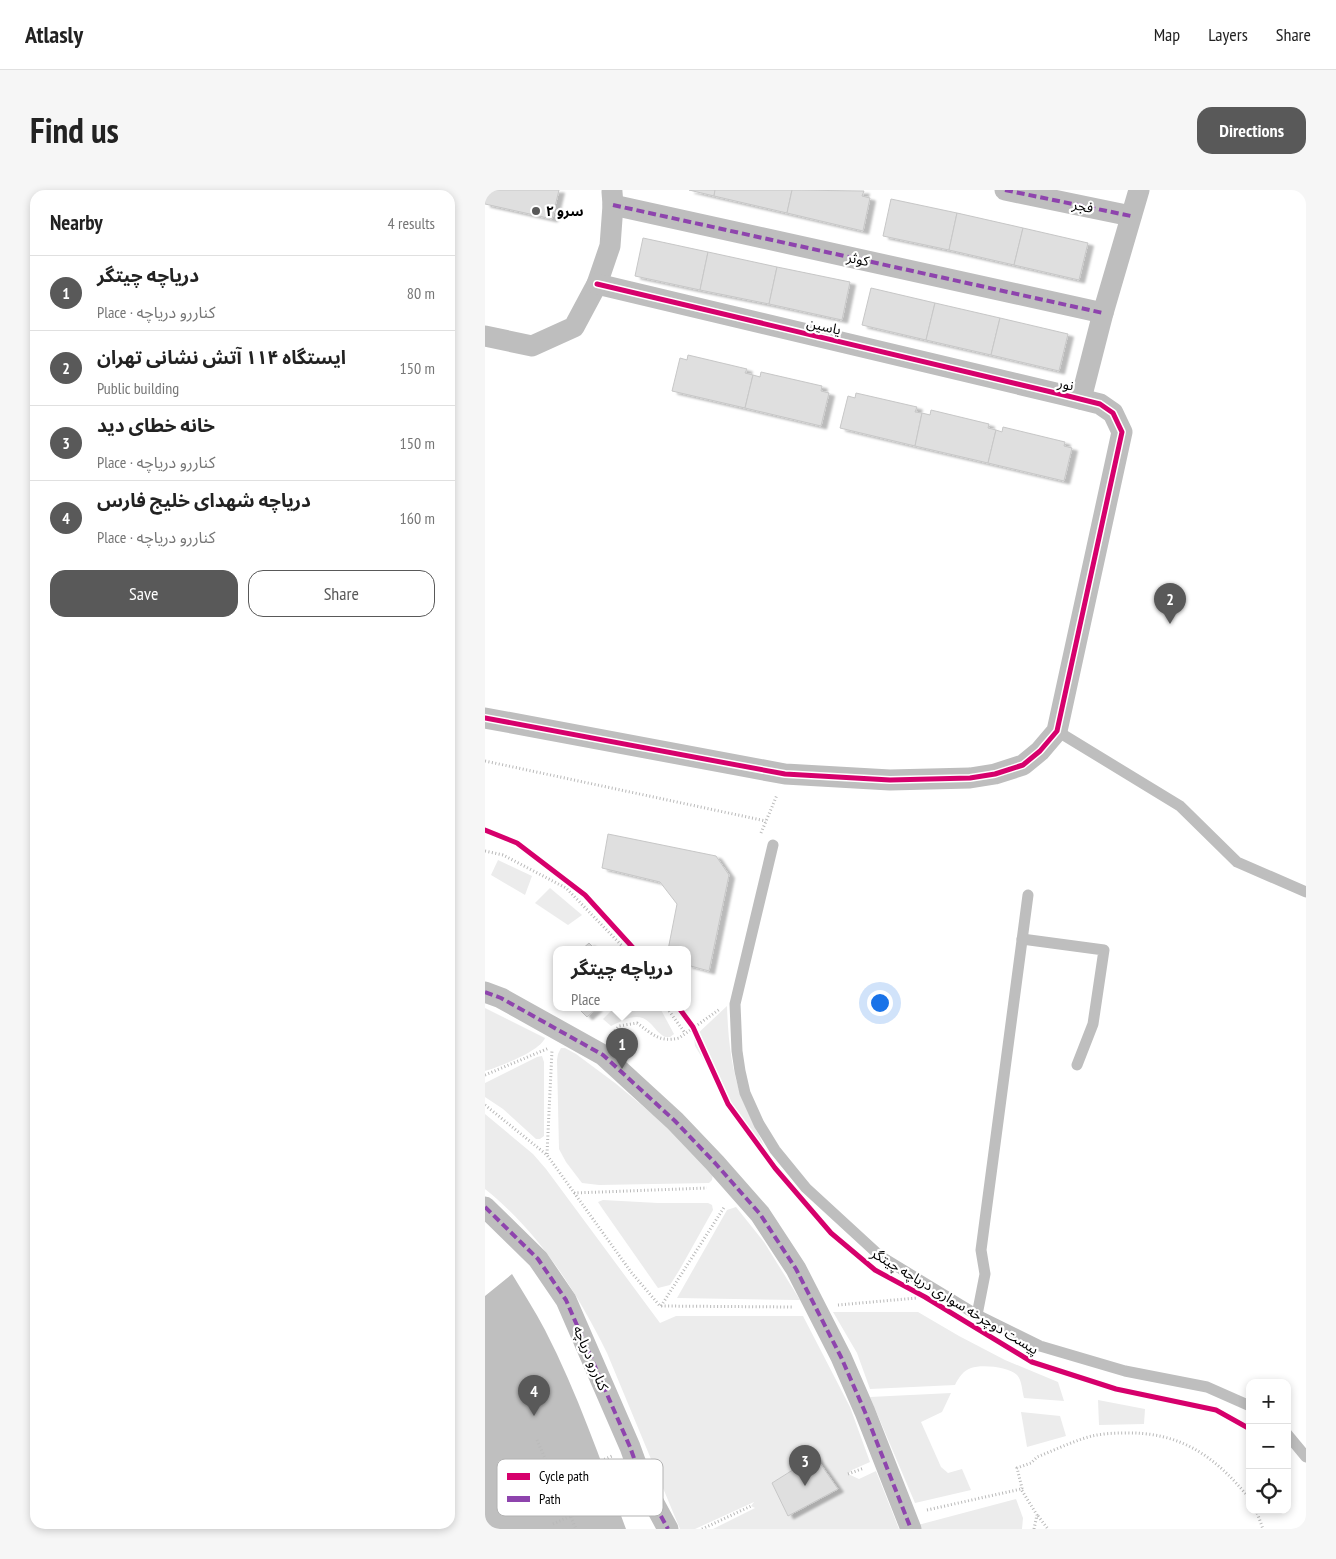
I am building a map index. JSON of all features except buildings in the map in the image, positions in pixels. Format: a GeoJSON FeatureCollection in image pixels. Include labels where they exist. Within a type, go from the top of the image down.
{"type":"FeatureCollection","features":[{"type":"Feature","properties":{"kind":"street","name":"فجر"},"geometry":{"type":"LineString","coordinates":[[1005,190],[1131,216]]}},
{"type":"Feature","properties":{"kind":"street","name":"نور"},"geometry":{"type":"LineString","coordinates":[[1045,390],[1081,399],[1103,313],[1139,190]]}},
{"type":"Feature","properties":{"kind":"street"},"geometry":{"type":"LineString","coordinates":[[485,336],[532,346],[574,327],[597,284],[610,246],[612,197]]}},
{"type":"Feature","properties":{"kind":"street","name":"کوثر"},"geometry":{"type":"LineString","coordinates":[[612,197],[1103,313]]}},
{"type":"Feature","properties":{"kind":"street","name":"یاسین"},"geometry":{"type":"LineString","coordinates":[[597,284],[1045,390]]}},
{"type":"Feature","properties":{"kind":"street"},"geometry":{"type":"LineString","coordinates":[[485,718],[785,774],[890,780],[970,778],[995,774],[1023,765],[1040,751],[1057,731],[1123,432],[1113,413],[1100,404],[1081,399]]}},
{"type":"Feature","properties":{"kind":"street"},"geometry":{"type":"LineString","coordinates":[[485,992],[501,998],[603,1055],[675,1121],[760,1214],[791,1261],[845,1364],[908,1522]]}},
{"type":"Feature","properties":{"kind":"street","name":"کناررو دریاچه"},"geometry":{"type":"LineString","coordinates":[[485,1207],[538,1259],[566,1300],[634,1459]]}},
{"type":"Feature","properties":{"kind":"street","name":"کناررو دریاچه"},"geometry":{"type":"LineString","coordinates":[[661,1516],[668,1529]]}},
{"type":"Feature","properties":{"kind":"lane"},"geometry":{"type":"LineString","coordinates":[[1057,731],[1180,806],[1237,862],[1306,892]]}},
{"type":"Feature","properties":{"kind":"lane"},"geometry":{"type":"LineString","coordinates":[[773,845],[735,1004],[737,1051],[745,1093],[759,1124],[775,1150],[806,1188],[880,1256],[977,1314],[1040,1346],[1125,1371],[1207,1387],[1246,1404]]}},
{"type":"Feature","properties":{"kind":"lane"},"geometry":{"type":"LineString","coordinates":[[977,1314],[985,1274],[981,1250],[1028,895]]}},
{"type":"Feature","properties":{"kind":"lane"},"geometry":{"type":"LineString","coordinates":[[1022,938],[1104,950],[1093,1024],[1077,1065]]}},
{"type":"Feature","properties":{"kind":"lane"},"geometry":{"type":"LineString","coordinates":[[1291,1439],[1306,1457]]}},
{"type":"Feature","properties":{"kind":"path"},"geometry":{"type":"LineString","coordinates":[[485,761],[766,821]]}},
{"type":"Feature","properties":{"kind":"path"},"geometry":{"type":"LineString","coordinates":[[759,836],[785,774]]}},
{"type":"Feature","properties":{"kind":"path"},"geometry":{"type":"LineString","coordinates":[[485,851],[503,855],[566,888],[622,946]]}},
{"type":"Feature","properties":{"kind":"path"},"geometry":{"type":"LineString","coordinates":[[603,1055],[607,1041],[613,1031],[627,1024],[637,1023],[655,1037],[664,1040],[679,1038],[726,1003]]}},
{"type":"Feature","properties":{"kind":"path"},"geometry":{"type":"LineString","coordinates":[[669,1011],[685,1033]]}},
{"type":"Feature","properties":{"kind":"path"},"geometry":{"type":"LineString","coordinates":[[689,1020],[697,1035]]}},
{"type":"Feature","properties":{"kind":"path"},"geometry":{"type":"LineString","coordinates":[[485,1075],[552,1047],[547,1155]]}},
{"type":"Feature","properties":{"kind":"path"},"geometry":{"type":"LineString","coordinates":[[485,1106],[547,1155],[631,1272],[661,1306],[816,1307],[925,1297]]}},
{"type":"Feature","properties":{"kind":"path"},"geometry":{"type":"LineString","coordinates":[[573,1193],[737,1187]]}},
{"type":"Feature","properties":{"kind":"path"},"geometry":{"type":"LineString","coordinates":[[661,1306],[737,1187]]}},
{"type":"Feature","properties":{"kind":"path"},"geometry":{"type":"LineString","coordinates":[[1048,1529],[1021,1489],[1017,1468],[1031,1464],[1037,1457],[1092,1436],[1131,1433],[1158,1434],[1179,1441],[1203,1453],[1230,1477],[1246,1495]]}},
{"type":"Feature","properties":{"kind":"path"},"geometry":{"type":"LineString","coordinates":[[537,1440],[545,1459]]}},
{"type":"Feature","properties":{"kind":"path"},"geometry":{"type":"LineString","coordinates":[[605,1459],[614,1455]]}},
{"type":"Feature","properties":{"kind":"path"},"geometry":{"type":"LineString","coordinates":[[908,1522],[1021,1489]]}},
{"type":"Feature","properties":{"kind":"path"},"geometry":{"type":"LineString","coordinates":[[702,1529],[751,1506]]}},
{"type":"Feature","properties":{"kind":"path"},"geometry":{"type":"LineString","coordinates":[[1257,1514],[1263,1529]]}},
{"type":"Feature","properties":{"kind":"path"},"geometry":{"type":"LineString","coordinates":[[1034,1529],[1037,1515]]}},
{"type":"Feature","properties":{"kind":"path"},"geometry":{"type":"LineString","coordinates":[[553,1524],[570,1516],[576,1529]]}},
{"type":"Feature","properties":{"kind":"shaded area"},"geometry":{"type":"Polygon","coordinates":[[[498,860],[532,876],[525,895],[491,875],[498,860]]]}},
{"type":"Feature","properties":{"kind":"shaded area"},"geometry":{"type":"Polygon","coordinates":[[[550,888],[582,915],[568,925],[535,903],[550,888]]]}},
{"type":"Feature","properties":{"kind":"shaded area"},"geometry":{"type":"Polygon","coordinates":[[[727,1006],[729,1041],[735,1076],[742,1098],[765,1148],[760,1147],[734,1110],[695,1046],[694,1037],[727,1006]]]}},
{"type":"Feature","properties":{"kind":"shaded area"},"geometry":{"type":"Polygon","coordinates":[[[485,1008],[545,1038],[527,1053],[485,1071],[485,1008]]]}},
{"type":"Feature","properties":{"kind":"shaded area"},"geometry":{"type":"Polygon","coordinates":[[[611,1011],[662,1011],[674,1034],[670,1037],[665,1037],[645,1019],[641,1018],[631,1018],[611,1026],[603,1019],[611,1011]]]}},
{"type":"Feature","properties":{"kind":"shaded area"},"geometry":{"type":"Polygon","coordinates":[[[561,1048],[576,1054],[662,1122],[713,1174],[712,1180],[709,1183],[599,1185],[582,1183],[559,1149],[557,1060],[561,1048]]]}},
{"type":"Feature","properties":{"kind":"shaded area"},"geometry":{"type":"Polygon","coordinates":[[[542,1056],[544,1062],[544,1136],[536,1139],[503,1109],[485,1097],[485,1083],[542,1056]]]}},
{"type":"Feature","properties":{"kind":"shaded area"},"geometry":{"type":"Polygon","coordinates":[[[485,1114],[533,1154],[546,1169],[660,1323],[676,1316],[803,1316],[850,1407],[870,1462],[852,1470],[848,1474],[859,1479],[876,1471],[899,1529],[713,1529],[755,1508],[751,1506],[754,1502],[695,1529],[680,1529],[663,1488],[663,1459],[651,1459],[607,1353],[583,1308],[555,1264],[523,1224],[485,1189],[485,1114]]]}},
{"type":"Feature","properties":{"kind":"shaded area"},"geometry":{"type":"Polygon","coordinates":[[[603,1200],[708,1203],[712,1205],[713,1210],[670,1285],[658,1288],[598,1202],[603,1200]]]}},
{"type":"Feature","properties":{"kind":"shaded area"},"geometry":{"type":"Polygon","coordinates":[[[736,1207],[764,1242],[800,1300],[677,1298],[727,1210],[736,1207]]]}},
{"type":"Feature","properties":{"kind":"shaded area"},"geometry":{"type":"Polygon","coordinates":[[[512,1274],[557,1354],[600,1459],[497,1459],[497,1516],[621,1516],[626,1529],[485,1529],[485,1296],[512,1274]]]}},
{"type":"Feature","properties":{"kind":"shaded area"},"geometry":{"type":"Polygon","coordinates":[[[833,1312],[918,1312],[1005,1360],[1058,1382],[1064,1401],[1024,1398],[1017,1375],[1002,1368],[988,1366],[968,1369],[961,1375],[955,1385],[870,1389],[857,1353],[833,1312]]]}},
{"type":"Feature","properties":{"kind":"shaded area"},"geometry":{"type":"Polygon","coordinates":[[[951,1393],[942,1412],[921,1422],[941,1467],[948,1473],[962,1469],[971,1490],[915,1503],[870,1397],[951,1393]]]}},
{"type":"Feature","properties":{"kind":"shaded area"},"geometry":{"type":"Polygon","coordinates":[[[1098,1400],[1145,1409],[1144,1424],[1099,1425],[1098,1400]]]}},
{"type":"Feature","properties":{"kind":"shaded area"},"geometry":{"type":"Polygon","coordinates":[[[1021,1412],[1060,1416],[1066,1436],[1027,1447],[1021,1412]]]}},
{"type":"Feature","properties":{"kind":"shaded area"},"geometry":{"type":"Polygon","coordinates":[[[1016,1499],[1023,1518],[1022,1529],[920,1529],[918,1525],[1016,1499]]]}},
{"type":"Feature","properties":{"kind":"marked path"},"geometry":{"type":"LineString","coordinates":[[1005,190],[1131,216]]}},
{"type":"Feature","properties":{"kind":"marked path"},"geometry":{"type":"LineString","coordinates":[[613,205],[1103,313]]}},
{"type":"Feature","properties":{"kind":"marked path"},"geometry":{"type":"LineString","coordinates":[[485,992],[501,998],[603,1055],[675,1121],[760,1214],[796,1269],[841,1357],[911,1529]]}},
{"type":"Feature","properties":{"kind":"marked path"},"geometry":{"type":"LineString","coordinates":[[485,1207],[538,1259],[566,1300],[634,1459]]}},
{"type":"Feature","properties":{"kind":"marked path"},"geometry":{"type":"LineString","coordinates":[[661,1516],[668,1529]]}},
{"type":"Feature","properties":{"kind":"cycle path"},"geometry":{"type":"LineString","coordinates":[[485,718],[785,774],[890,780],[970,778],[995,774],[1023,765],[1040,751],[1057,731],[1122,432],[1113,413],[1100,404],[597,284]]}},
{"type":"Feature","properties":{"kind":"cycle path"},"geometry":{"type":"LineString","coordinates":[[485,830],[517,843],[585,895],[631,946]]}},
{"type":"Feature","properties":{"kind":"cycle path","name":"پیست دوچرخه سواری دریاچه چیتگر"},"geometry":{"type":"LineString","coordinates":[[681,1011],[693,1027],[728,1104],[775,1168],[831,1233],[875,1270],[925,1297],[1032,1362],[1116,1389],[1216,1410],[1246,1427]]}},
{"type":"Feature","properties":{"kind":"place","name":"سرو ۲"},"geometry":{"type":"Point","coordinates":[536,211]}},
{"type":"Feature","properties":{"kind":"place","name":"ایستگاه ۱۱۴ آتش نشانی تهران"},"geometry":{"type":"Point","coordinates":[1170,624]}},
{"type":"Feature","properties":{"kind":"place","name":"دریاچه چیتگر"},"geometry":{"type":"Point","coordinates":[622,1069]}},
{"type":"Feature","properties":{"kind":"place","name":"دریاچه شهدای خلیج فارس"},"geometry":{"type":"Point","coordinates":[534,1416]}},
{"type":"Feature","properties":{"kind":"place","name":"خانه خطای دید"},"geometry":{"type":"Point","coordinates":[805,1486]}}]}
